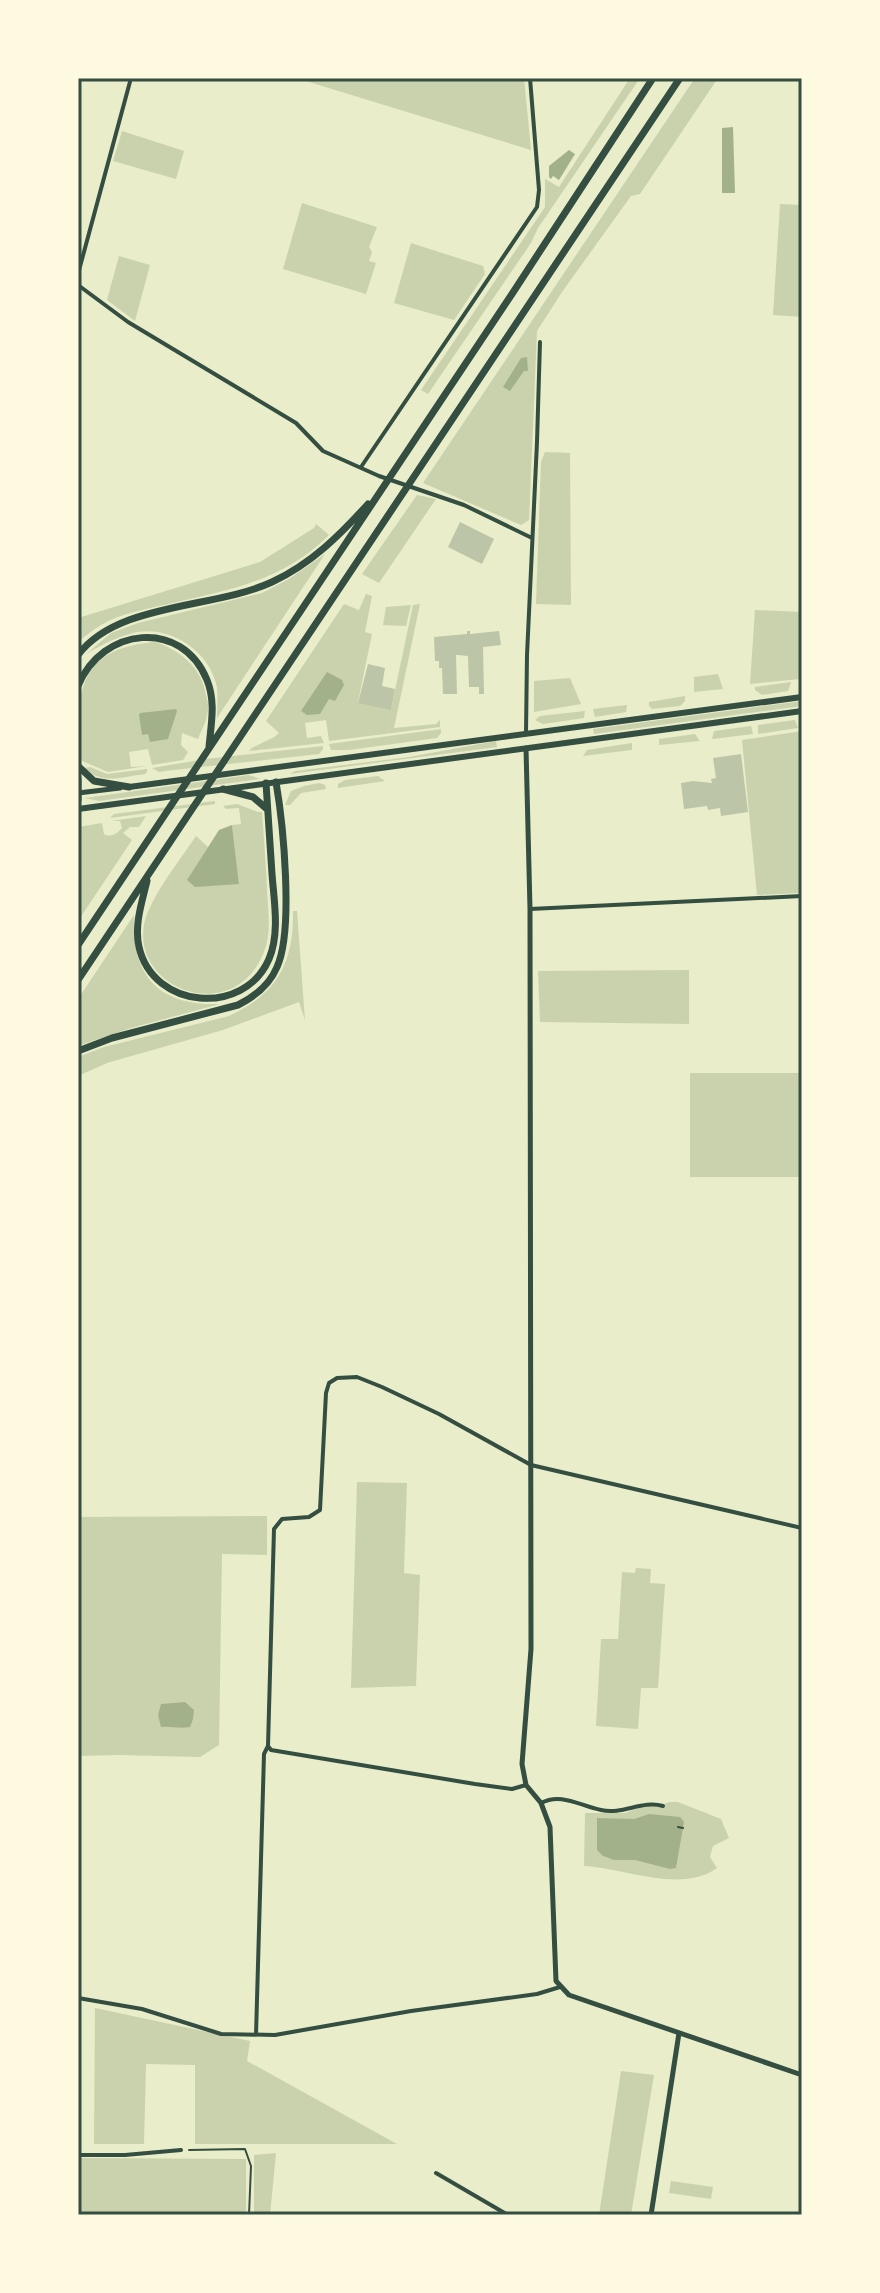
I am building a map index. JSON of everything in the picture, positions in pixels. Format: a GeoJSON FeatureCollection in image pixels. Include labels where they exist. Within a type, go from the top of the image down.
{"type":"FeatureCollection","features":[{"type":"Feature","properties":{"kind":"highway"},"geometry":{"type":"LineString","coordinates":[[78,945],[653,78]]}},
{"type":"Feature","properties":{"kind":"highway"},"geometry":{"type":"LineString","coordinates":[[78,980],[680,78]]}},
{"type":"Feature","properties":{"kind":"highway"},"geometry":{"type":"LineString","coordinates":[[78,655],[95,637],[119,623],[246,591],[289,573],[322,550],[383,488]]}},
{"type":"Feature","properties":{"kind":"highway"},"geometry":{"type":"LineString","coordinates":[[78,686],[91,661],[118,642],[154,638],[183,649],[203,671],[211,694],[213,715],[208,750]]}},
{"type":"Feature","properties":{"kind":"highway"},"geometry":{"type":"LineString","coordinates":[[78,766],[94,781],[129,787]]}},
{"type":"Feature","properties":{"kind":"highway"},"geometry":{"type":"LineString","coordinates":[[78,779],[78,796]]}},
{"type":"Feature","properties":{"kind":"highway"},"geometry":{"type":"LineString","coordinates":[[78,1051],[112,1038],[238,1005],[271,978],[282,955],[286,916],[276,782]]}},
{"type":"Feature","properties":{"kind":"highway"},"geometry":{"type":"LineString","coordinates":[[149,875],[137,930],[139,947],[153,975],[177,993],[199,998],[242,991],[261,973],[270,958],[274,939],[266,783]]}},
{"type":"Feature","properties":{"kind":"highway"},"geometry":{"type":"LineString","coordinates":[[223,789],[253,797],[268,809]]}},
{"type":"Feature","properties":{"kind":"main road"},"geometry":{"type":"LineString","coordinates":[[129,787],[802,697]]}},
{"type":"Feature","properties":{"kind":"main road"},"geometry":{"type":"LineString","coordinates":[[78,809],[802,711]]}},
{"type":"Feature","properties":{"kind":"main road"},"geometry":{"type":"LineString","coordinates":[[269,767],[276,782]]}},
{"type":"Feature","properties":{"kind":"main road"},"geometry":{"type":"LineString","coordinates":[[266,783],[269,767]]}},
{"type":"Feature","properties":{"kind":"street"},"geometry":{"type":"LineString","coordinates":[[78,274],[131,78]]}},
{"type":"Feature","properties":{"kind":"street"},"geometry":{"type":"LineString","coordinates":[[361,467],[537,207],[539,190],[530,78]]}},
{"type":"Feature","properties":{"kind":"street"},"geometry":{"type":"LineString","coordinates":[[78,285],[128,322],[296,423],[323,451],[379,476],[449,499],[532,538]]}},
{"type":"Feature","properties":{"kind":"street"},"geometry":{"type":"LineString","coordinates":[[526,733],[540,342]]}},
{"type":"Feature","properties":{"kind":"street"},"geometry":{"type":"LineString","coordinates":[[526,748],[530,909],[531,1649],[522,1764],[526,1785],[541,1803],[550,1827],[556,1981],[569,1995],[802,2075]]}},
{"type":"Feature","properties":{"kind":"street"},"geometry":{"type":"LineString","coordinates":[[78,796],[129,787]]}},
{"type":"Feature","properties":{"kind":"street"},"geometry":{"type":"LineString","coordinates":[[530,909],[802,896]]}},
{"type":"Feature","properties":{"kind":"street"},"geometry":{"type":"LineString","coordinates":[[256,2036],[274,1529],[282,1519],[309,1517],[320,1510],[329,1383],[337,1378],[357,1377],[382,1387],[439,1414],[531,1465],[802,1528]]}},
{"type":"Feature","properties":{"kind":"street"},"geometry":{"type":"LineString","coordinates":[[268,1746],[271,1750],[475,1784],[512,1789],[526,1785]]}},
{"type":"Feature","properties":{"kind":"street"},"geometry":{"type":"LineString","coordinates":[[541,1803],[550,1798],[564,1799],[603,1811],[626,1810],[642,1804],[663,1806]]}},
{"type":"Feature","properties":{"kind":"street"},"geometry":{"type":"LineString","coordinates":[[78,1998],[142,2009],[221,2034],[256,2036],[537,1994],[560,1987]]}},
{"type":"Feature","properties":{"kind":"street"},"geometry":{"type":"LineString","coordinates":[[651,2215],[679,2033]]}},
{"type":"Feature","properties":{"kind":"street"},"geometry":{"type":"LineString","coordinates":[[78,2155],[181,2150]]}},
{"type":"Feature","properties":{"kind":"street"},"geometry":{"type":"LineString","coordinates":[[436,2173],[508,2215]]}},
{"type":"Feature","properties":{"kind":"path"},"geometry":{"type":"LineString","coordinates":[[678,1827],[683,1828]]}},
{"type":"Feature","properties":{"kind":"path"},"geometry":{"type":"LineString","coordinates":[[181,2150],[245,2149],[251,2166],[249,2215]]}},
{"type":"Feature","properties":{"kind":"shaded area"},"geometry":{"type":"Polygon","coordinates":[[[296,78],[524,78],[531,150],[296,78]]]}},
{"type":"Feature","properties":{"kind":"shaded area"},"geometry":{"type":"Polygon","coordinates":[[[630,78],[640,78],[428,394],[421,390],[545,207],[545,179],[559,187],[630,78]]]}},
{"type":"Feature","properties":{"kind":"shaded area"},"geometry":{"type":"Polygon","coordinates":[[[695,78],[718,78],[640,194],[631,196],[537,331],[529,520],[521,525],[423,483],[695,78]]]}},
{"type":"Feature","properties":{"kind":"shaded area"},"geometry":{"type":"Polygon","coordinates":[[[733,127],[735,193],[722,193],[722,128],[733,127]]]}},
{"type":"Feature","properties":{"kind":"shaded area"},"geometry":{"type":"Polygon","coordinates":[[[122,131],[184,151],[176,179],[113,161],[122,131]]]}},
{"type":"Feature","properties":{"kind":"shaded area"},"geometry":{"type":"Polygon","coordinates":[[[569,150],[575,154],[559,180],[553,176],[551,179],[549,166],[569,150]]]}},
{"type":"Feature","properties":{"kind":"shaded area"},"geometry":{"type":"Polygon","coordinates":[[[302,203],[377,227],[369,247],[372,252],[369,261],[376,263],[366,294],[283,269],[302,203]]]}},
{"type":"Feature","properties":{"kind":"shaded area"},"geometry":{"type":"Polygon","coordinates":[[[780,204],[802,205],[802,317],[773,315],[780,204]]]}},
{"type":"Feature","properties":{"kind":"shaded area"},"geometry":{"type":"Polygon","coordinates":[[[411,243],[483,266],[485,274],[454,320],[394,303],[411,243]]]}},
{"type":"Feature","properties":{"kind":"shaded area"},"geometry":{"type":"Polygon","coordinates":[[[119,256],[150,265],[135,321],[107,300],[119,256]]]}},
{"type":"Feature","properties":{"kind":"shaded area"},"geometry":{"type":"Polygon","coordinates":[[[527,357],[528,371],[524,371],[510,391],[503,387],[521,358],[527,357]]]}},
{"type":"Feature","properties":{"kind":"shaded area"},"geometry":{"type":"Polygon","coordinates":[[[545,452],[570,453],[571,605],[536,604],[541,462],[545,452]]]}},
{"type":"Feature","properties":{"kind":"shaded area"},"geometry":{"type":"Polygon","coordinates":[[[417,495],[436,499],[379,583],[362,574],[417,495]]]}},
{"type":"Feature","properties":{"kind":"shaded area"},"geometry":{"type":"Polygon","coordinates":[[[316,524],[329,535],[295,562],[276,572],[237,587],[122,615],[101,625],[78,642],[78,618],[260,562],[316,524]]]}},
{"type":"Feature","properties":{"kind":"shaded area"},"geometry":{"type":"Polygon","coordinates":[[[325,554],[217,718],[217,687],[213,674],[198,653],[176,638],[150,631],[137,632],[86,654],[111,633],[138,623],[262,593],[325,554]]]}},
{"type":"Feature","properties":{"kind":"shaded area"},"geometry":{"type":"Polygon","coordinates":[[[366,594],[372,596],[365,632],[372,634],[358,702],[391,709],[413,605],[420,604],[394,728],[436,724],[440,720],[440,727],[329,741],[326,720],[305,723],[307,738],[321,736],[324,743],[249,751],[279,733],[266,721],[344,604],[359,610],[366,594]]]}},
{"type":"Feature","properties":{"kind":"shaded area"},"geometry":{"type":"Polygon","coordinates":[[[411,605],[406,626],[383,625],[386,607],[411,605]]]}},
{"type":"Feature","properties":{"kind":"shaded area"},"geometry":{"type":"Polygon","coordinates":[[[755,610],[802,612],[800,679],[750,684],[755,610]]]}},
{"type":"Feature","properties":{"kind":"shaded area"},"geometry":{"type":"Polygon","coordinates":[[[156,642],[182,656],[200,676],[208,707],[198,739],[182,733],[181,745],[188,752],[183,760],[152,765],[148,749],[129,752],[131,767],[147,766],[108,772],[80,760],[79,715],[86,678],[110,654],[130,646],[156,642]]]}},
{"type":"Feature","properties":{"kind":"shaded area"},"geometry":{"type":"Polygon","coordinates":[[[327,672],[342,680],[344,685],[335,701],[329,699],[320,714],[307,715],[301,711],[327,672]]]}},
{"type":"Feature","properties":{"kind":"shaded area"},"geometry":{"type":"Polygon","coordinates":[[[718,674],[723,689],[694,692],[694,677],[718,674]]]}},
{"type":"Feature","properties":{"kind":"shaded area"},"geometry":{"type":"Polygon","coordinates":[[[570,678],[581,704],[534,712],[534,681],[570,678]]]}},
{"type":"Feature","properties":{"kind":"shaded area"},"geometry":{"type":"Polygon","coordinates":[[[791,682],[788,691],[762,695],[755,690],[755,687],[791,682]]]}},
{"type":"Feature","properties":{"kind":"shaded area"},"geometry":{"type":"Polygon","coordinates":[[[685,696],[680,706],[652,709],[649,706],[649,702],[685,696]]]}},
{"type":"Feature","properties":{"kind":"shaded area"},"geometry":{"type":"Polygon","coordinates":[[[802,701],[802,706],[594,734],[593,729],[802,701]]]}},
{"type":"Feature","properties":{"kind":"shaded area"},"geometry":{"type":"Polygon","coordinates":[[[627,705],[626,712],[595,717],[593,709],[627,705]]]}},
{"type":"Feature","properties":{"kind":"shaded area"},"geometry":{"type":"Polygon","coordinates":[[[176,709],[168,739],[150,742],[148,734],[142,735],[140,713],[176,709]]]}},
{"type":"Feature","properties":{"kind":"shaded area"},"geometry":{"type":"Polygon","coordinates":[[[585,711],[584,718],[543,724],[535,720],[540,716],[585,711]]]}},
{"type":"Feature","properties":{"kind":"shaded area"},"geometry":{"type":"Polygon","coordinates":[[[795,720],[798,728],[758,734],[758,725],[795,720]]]}},
{"type":"Feature","properties":{"kind":"shaded area"},"geometry":{"type":"Polygon","coordinates":[[[751,726],[753,734],[712,739],[714,731],[751,726]]]}},
{"type":"Feature","properties":{"kind":"shaded area"},"geometry":{"type":"Polygon","coordinates":[[[441,729],[437,738],[349,750],[331,750],[329,744],[441,729]]]}},
{"type":"Feature","properties":{"kind":"shaded area"},"geometry":{"type":"Polygon","coordinates":[[[802,731],[802,893],[757,895],[742,740],[802,731]]]}},
{"type":"Feature","properties":{"kind":"shaded area"},"geometry":{"type":"Polygon","coordinates":[[[695,734],[700,741],[659,745],[659,739],[695,734]]]}},
{"type":"Feature","properties":{"kind":"shaded area"},"geometry":{"type":"Polygon","coordinates":[[[496,741],[497,747],[290,774],[295,771],[409,757],[496,741]]]}},
{"type":"Feature","properties":{"kind":"shaded area"},"geometry":{"type":"Polygon","coordinates":[[[632,743],[632,750],[583,756],[587,750],[632,743]]]}},
{"type":"Feature","properties":{"kind":"shaded area"},"geometry":{"type":"Polygon","coordinates":[[[323,746],[319,754],[159,772],[152,768],[205,759],[323,746]]]}},
{"type":"Feature","properties":{"kind":"shaded area"},"geometry":{"type":"Polygon","coordinates":[[[90,767],[107,774],[147,769],[147,772],[105,778],[84,768],[90,767]]]}},
{"type":"Feature","properties":{"kind":"shaded area"},"geometry":{"type":"Polygon","coordinates":[[[249,775],[260,779],[99,801],[85,798],[249,775]]]}},
{"type":"Feature","properties":{"kind":"shaded area"},"geometry":{"type":"Polygon","coordinates":[[[378,776],[385,781],[338,788],[338,784],[345,780],[378,776]]]}},
{"type":"Feature","properties":{"kind":"shaded area"},"geometry":{"type":"Polygon","coordinates":[[[319,783],[326,789],[301,793],[290,805],[285,805],[291,791],[319,783]]]}},
{"type":"Feature","properties":{"kind":"shaded area"},"geometry":{"type":"Polygon","coordinates":[[[215,801],[215,804],[110,818],[114,814],[215,801]]]}},
{"type":"Feature","properties":{"kind":"shaded area"},"geometry":{"type":"Polygon","coordinates":[[[237,804],[262,812],[269,919],[266,946],[253,972],[234,987],[213,993],[191,992],[170,983],[154,968],[145,949],[144,925],[159,891],[196,836],[208,847],[188,880],[239,884],[232,825],[241,824],[239,808],[226,809],[223,806],[237,804]]]}},
{"type":"Feature","properties":{"kind":"shaded area"},"geometry":{"type":"Polygon","coordinates":[[[146,816],[139,827],[130,827],[123,833],[132,840],[78,921],[78,827],[102,823],[104,834],[111,835],[122,828],[120,821],[111,821],[146,816]]]}},
{"type":"Feature","properties":{"kind":"shaded area"},"geometry":{"type":"Polygon","coordinates":[[[232,825],[239,884],[195,887],[187,880],[219,830],[232,825]]]}},
{"type":"Feature","properties":{"kind":"shaded area"},"geometry":{"type":"Polygon","coordinates":[[[293,911],[297,911],[305,1020],[299,1002],[223,1030],[107,1063],[78,1076],[78,1057],[104,1047],[229,1016],[259,998],[271,987],[286,961],[293,930],[293,911]]]}},
{"type":"Feature","properties":{"kind":"shaded area"},"geometry":{"type":"Polygon","coordinates":[[[134,915],[137,955],[153,983],[180,1000],[220,1004],[78,1046],[78,999],[134,915]]]}},
{"type":"Feature","properties":{"kind":"shaded area"},"geometry":{"type":"Polygon","coordinates":[[[689,970],[689,1024],[540,1022],[538,971],[689,970]]]}},
{"type":"Feature","properties":{"kind":"shaded area"},"geometry":{"type":"Polygon","coordinates":[[[690,1073],[802,1073],[802,1177],[690,1177],[690,1073]]]}},
{"type":"Feature","properties":{"kind":"shaded area"},"geometry":{"type":"Polygon","coordinates":[[[357,1482],[407,1483],[404,1573],[420,1575],[416,1686],[351,1688],[357,1482]]]}},
{"type":"Feature","properties":{"kind":"shaded area"},"geometry":{"type":"Polygon","coordinates":[[[267,1516],[267,1555],[222,1554],[219,1745],[200,1757],[78,1756],[78,1517],[267,1516]]]}},
{"type":"Feature","properties":{"kind":"shaded area"},"geometry":{"type":"Polygon","coordinates":[[[636,1568],[651,1569],[650,1583],[665,1584],[658,1688],[641,1688],[638,1729],[596,1726],[601,1639],[618,1639],[622,1572],[635,1573],[636,1568]]]}},
{"type":"Feature","properties":{"kind":"shaded area"},"geometry":{"type":"Polygon","coordinates":[[[185,1702],[194,1710],[190,1727],[161,1727],[158,1715],[161,1704],[185,1702]]]}},
{"type":"Feature","properties":{"kind":"shaded area"},"geometry":{"type":"Polygon","coordinates":[[[678,1802],[721,1819],[729,1838],[713,1846],[710,1857],[717,1868],[686,1879],[669,1879],[584,1866],[585,1813],[625,1813],[678,1802]]]}},
{"type":"Feature","properties":{"kind":"shaded area"},"geometry":{"type":"Polygon","coordinates":[[[649,1814],[680,1817],[684,1822],[676,1868],[635,1860],[614,1860],[597,1850],[597,1818],[634,1819],[649,1814]]]}},
{"type":"Feature","properties":{"kind":"shaded area"},"geometry":{"type":"Polygon","coordinates":[[[95,2008],[250,2041],[247,2061],[397,2144],[195,2144],[195,2065],[146,2064],[144,2144],[94,2144],[95,2008]]]}},
{"type":"Feature","properties":{"kind":"shaded area"},"geometry":{"type":"Polygon","coordinates":[[[621,2071],[654,2075],[631,2215],[599,2215],[621,2071]]]}},
{"type":"Feature","properties":{"kind":"shaded area"},"geometry":{"type":"Polygon","coordinates":[[[276,2153],[270,2215],[254,2215],[254,2155],[276,2153]]]}},
{"type":"Feature","properties":{"kind":"shaded area"},"geometry":{"type":"Polygon","coordinates":[[[78,2158],[246,2159],[246,2215],[78,2215],[78,2158]]]}},
{"type":"Feature","properties":{"kind":"shaded area"},"geometry":{"type":"Polygon","coordinates":[[[671,2181],[713,2187],[711,2199],[669,2193],[671,2181]]]}},
{"type":"Feature","properties":{"kind":"building"},"geometry":{"type":"Polygon","coordinates":[[[460,522],[494,539],[482,564],[448,547],[460,522]]]}},
{"type":"Feature","properties":{"kind":"building"},"geometry":{"type":"Polygon","coordinates":[[[467,631],[470,634],[499,631],[501,645],[483,647],[484,694],[479,694],[479,687],[469,687],[468,656],[456,655],[457,694],[443,694],[442,668],[439,668],[439,661],[435,661],[434,637],[467,634],[467,631]]]}},
{"type":"Feature","properties":{"kind":"building"},"geometry":{"type":"Polygon","coordinates":[[[368,664],[385,668],[382,686],[395,689],[391,710],[358,703],[368,664]]]}},
{"type":"Feature","properties":{"kind":"building"},"geometry":{"type":"Polygon","coordinates":[[[741,754],[748,812],[721,816],[720,808],[684,809],[681,783],[712,783],[711,779],[716,778],[713,758],[741,754]]]}}]}
